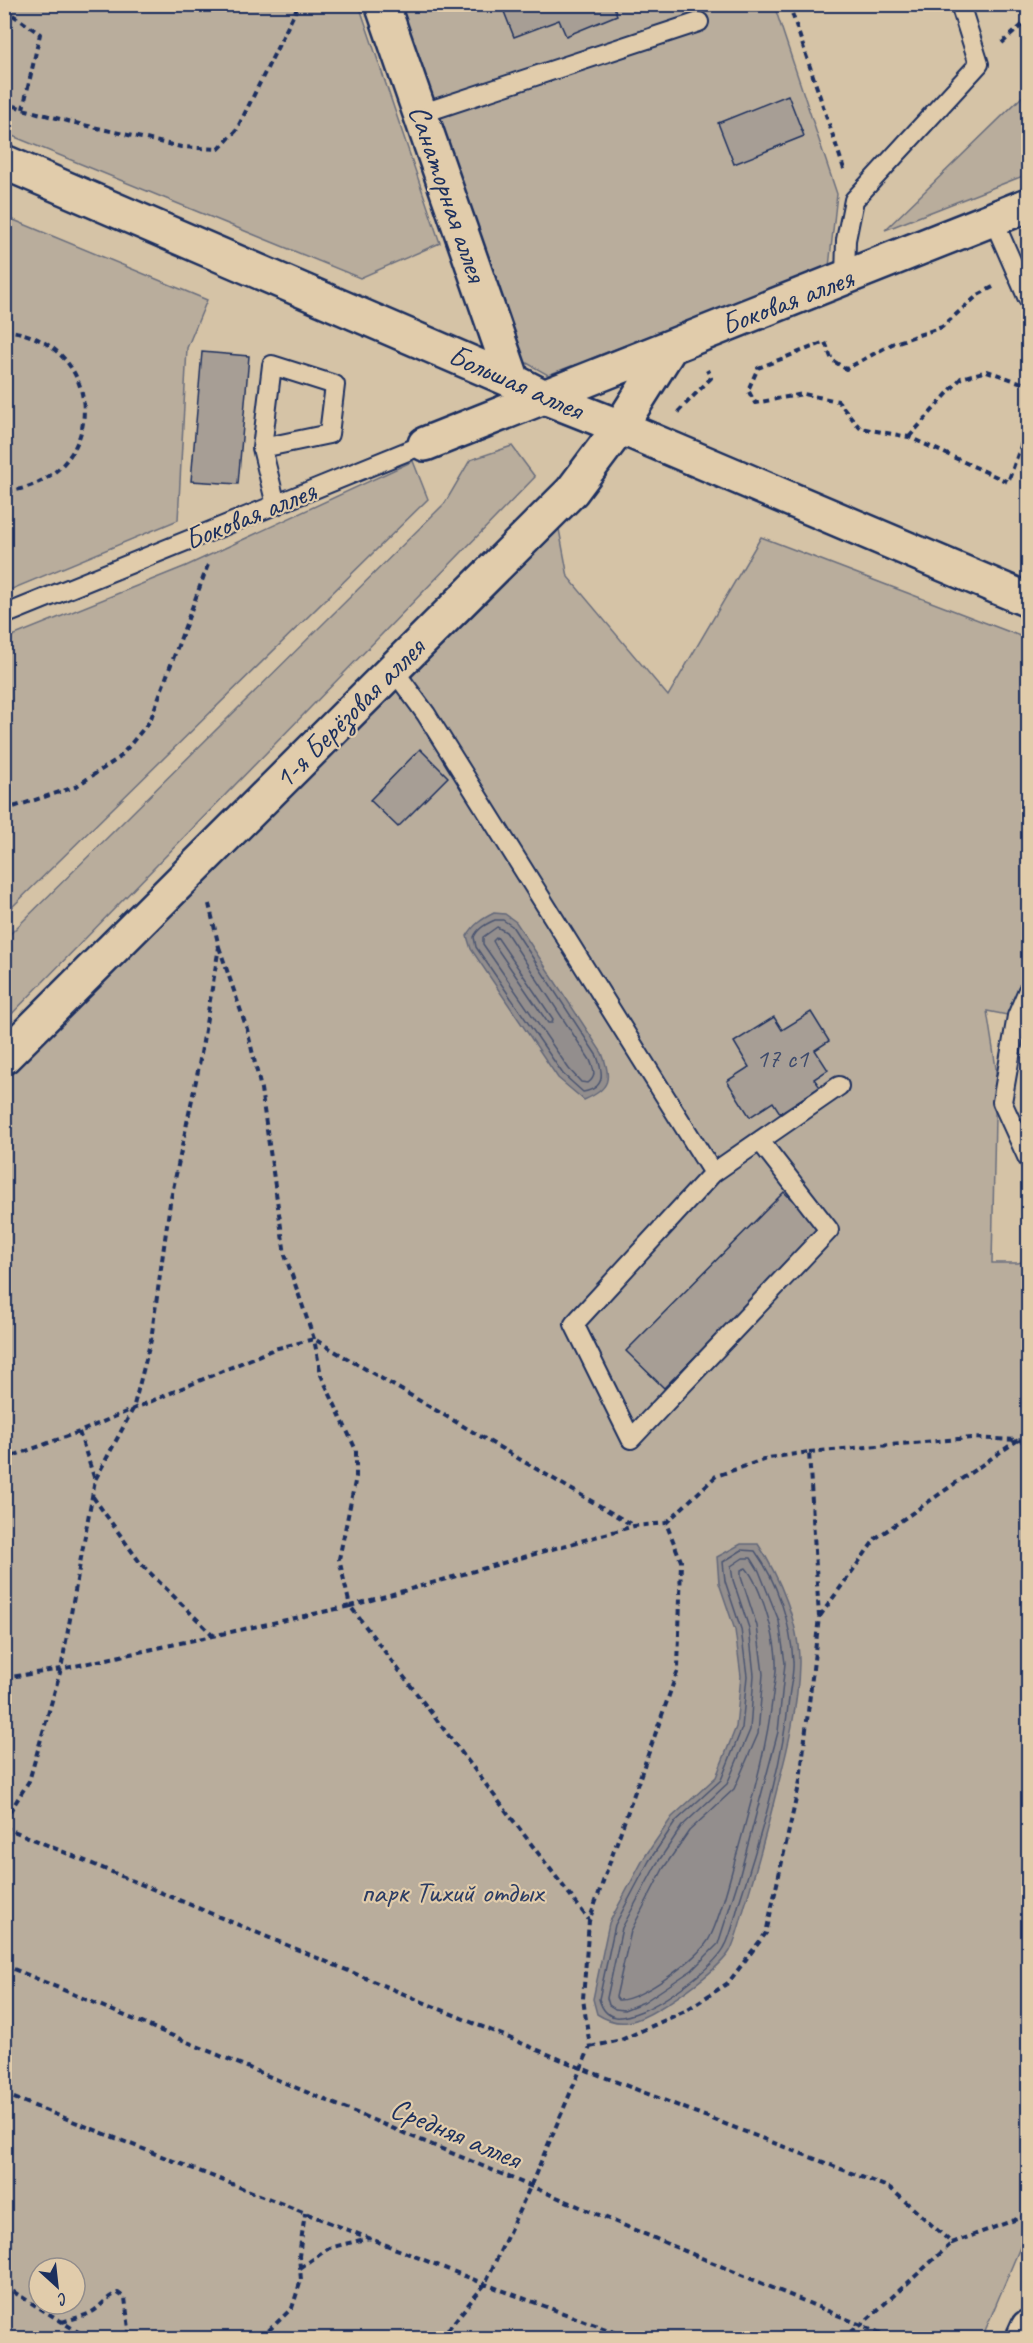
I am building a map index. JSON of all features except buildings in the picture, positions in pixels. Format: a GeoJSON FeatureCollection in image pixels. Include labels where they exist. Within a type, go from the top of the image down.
{"type":"FeatureCollection","features":[{"type":"Feature","properties":{"kind":"street","name":"Санаторная аллея"},"geometry":{"type":"LineString","coordinates":[[382,4],[513,381]]}},
{"type":"Feature","properties":{"kind":"street","name":"Большая аллея"},"geometry":{"type":"LineString","coordinates":[[4,162],[513,381],[544,397],[1029,600]]}},
{"type":"Feature","properties":{"kind":"street","name":"Боковая аллея"},"geometry":{"type":"LineString","coordinates":[[425,444],[1029,205]]}},
{"type":"Feature","properties":{"kind":"street","name":"1-я Берёзовая аллея"},"geometry":{"type":"LineString","coordinates":[[4,1058],[572,491],[620,427],[670,348]]}},
{"type":"Feature","properties":{"kind":"street"},"geometry":{"type":"LineString","coordinates":[[497,416],[513,381]]}},
{"type":"Feature","properties":{"kind":"street"},"geometry":{"type":"LineString","coordinates":[[1023,2338],[1029,2327]]}},
{"type":"Feature","properties":{"kind":"lane"},"geometry":{"type":"LineString","coordinates":[[846,279],[846,240],[854,200],[979,64],[960,4]]}},
{"type":"Feature","properties":{"kind":"lane"},"geometry":{"type":"LineString","coordinates":[[420,114],[699,22]]}},
{"type":"Feature","properties":{"kind":"lane"},"geometry":{"type":"LineString","coordinates":[[993,219],[1029,299]]}},
{"type":"Feature","properties":{"kind":"lane"},"geometry":{"type":"LineString","coordinates":[[262,448],[329,434],[335,385],[272,365],[262,448],[276,505]]}},
{"type":"Feature","properties":{"kind":"lane","name":"Боковая аллея"},"geometry":{"type":"LineString","coordinates":[[4,615],[425,444]]}},
{"type":"Feature","properties":{"kind":"lane"},"geometry":{"type":"LineString","coordinates":[[393,669],[426,714],[713,1173]]}},
{"type":"Feature","properties":{"kind":"lane"},"geometry":{"type":"LineString","coordinates":[[1029,990],[1017,1016],[1002,1102],[1029,1159]]}},
{"type":"Feature","properties":{"kind":"lane"},"geometry":{"type":"LineString","coordinates":[[760,1141],[829,1230],[631,1439],[574,1324],[713,1173],[839,1086]]}},
{"type":"Feature","properties":{"kind":"path"},"geometry":{"type":"LineString","coordinates":[[4,102],[23,110],[181,147],[219,149],[236,131],[298,4]]}},
{"type":"Feature","properties":{"kind":"path"},"geometry":{"type":"LineString","coordinates":[[789,4],[854,200]]}},
{"type":"Feature","properties":{"kind":"path"},"geometry":{"type":"LineString","coordinates":[[4,9],[40,34],[23,110]]}},
{"type":"Feature","properties":{"kind":"path"},"geometry":{"type":"LineString","coordinates":[[1017,273],[978,295],[942,327],[892,344],[846,369],[832,360],[825,342],[758,368],[748,390],[755,404],[803,394],[838,401],[860,428],[909,437],[1008,482],[1029,426]]}},
{"type":"Feature","properties":{"kind":"path"},"geometry":{"type":"LineString","coordinates":[[4,330],[25,332],[49,344],[68,362],[81,385],[85,411],[80,438],[68,461],[48,479],[24,490],[4,492]]}},
{"type":"Feature","properties":{"kind":"path"},"geometry":{"type":"LineString","coordinates":[[909,437],[961,378],[987,371],[1029,385]]}},
{"type":"Feature","properties":{"kind":"path"},"geometry":{"type":"LineString","coordinates":[[4,810],[75,787],[119,758],[150,721],[222,526]]}},
{"type":"Feature","properties":{"kind":"path"},"geometry":{"type":"LineString","coordinates":[[208,901],[219,947],[247,1029],[261,1089],[285,1255],[314,1339],[321,1375],[356,1450],[356,1477],[339,1559],[350,1606],[589,1921]]}},
{"type":"Feature","properties":{"kind":"path"},"geometry":{"type":"LineString","coordinates":[[4,1821],[29,1781],[61,1669],[95,1480],[133,1409],[151,1340],[170,1203],[198,1071],[219,947]]}},
{"type":"Feature","properties":{"kind":"path"},"geometry":{"type":"LineString","coordinates":[[4,1459],[79,1432],[274,1349],[314,1339],[634,1526]]}},
{"type":"Feature","properties":{"kind":"path"},"geometry":{"type":"LineString","coordinates":[[79,1432],[95,1480]]}},
{"type":"Feature","properties":{"kind":"path"},"geometry":{"type":"LineString","coordinates":[[4,1677],[61,1669],[350,1606],[634,1526],[666,1523],[716,1476],[769,1458],[809,1452],[970,1438],[1029,1442]]}},
{"type":"Feature","properties":{"kind":"path"},"geometry":{"type":"LineString","coordinates":[[819,1617],[876,1538],[1018,1440]]}},
{"type":"Feature","properties":{"kind":"path"},"geometry":{"type":"LineString","coordinates":[[590,2047],[621,2040],[685,2011],[728,1983],[766,1933],[800,1780],[819,1617],[809,1452]]}},
{"type":"Feature","properties":{"kind":"path"},"geometry":{"type":"LineString","coordinates":[[92,1497],[141,1564],[213,1635]]}},
{"type":"Feature","properties":{"kind":"path"},"geometry":{"type":"LineString","coordinates":[[441,2338],[485,2284],[531,2187],[590,2047],[583,1999],[589,1921],[678,1670],[681,1561],[666,1523]]}},
{"type":"Feature","properties":{"kind":"path"},"geometry":{"type":"LineString","coordinates":[[4,1827],[581,2068],[890,2188],[952,2243]]}},
{"type":"Feature","properties":{"kind":"path","name":"Средняя аллея"},"geometry":{"type":"LineString","coordinates":[[4,1965],[892,2338]]}},
{"type":"Feature","properties":{"kind":"path"},"geometry":{"type":"LineString","coordinates":[[4,2094],[485,2284],[630,2338]]}},
{"type":"Feature","properties":{"kind":"path"},"geometry":{"type":"LineString","coordinates":[[261,2338],[292,2308],[301,2280],[299,2256],[305,2213]]}},
{"type":"Feature","properties":{"kind":"path"},"geometry":{"type":"LineString","coordinates":[[842,2338],[861,2325],[952,2243],[1029,2216]]}},
{"type":"Feature","properties":{"kind":"path"},"geometry":{"type":"LineString","coordinates":[[300,2268],[329,2248],[369,2238]]}},
{"type":"Feature","properties":{"kind":"path"},"geometry":{"type":"LineString","coordinates":[[4,2286],[88,2338]]}},
{"type":"Feature","properties":{"kind":"path"},"geometry":{"type":"LineString","coordinates":[[62,2322],[90,2313],[107,2296],[118,2293],[125,2298],[128,2338]]}},
{"type":"Feature","properties":{"kind":"green space"},"geometry":{"type":"Polygon","coordinates":[[[4,5],[359,5],[440,243],[360,278],[5,133],[4,5]]]}},
{"type":"Feature","properties":{"kind":"green space"},"geometry":{"type":"Polygon","coordinates":[[[401,5],[774,5],[837,194],[829,267],[548,375],[525,362],[401,5]]]}},
{"type":"Feature","properties":{"kind":"green space"},"geometry":{"type":"Polygon","coordinates":[[[1028,91],[1028,174],[885,230],[1028,91]]]}},
{"type":"Feature","properties":{"kind":"green space"},"geometry":{"type":"Polygon","coordinates":[[[4,216],[207,300],[187,348],[178,520],[5,592],[4,216]]]}},
{"type":"Feature","properties":{"kind":"green space"},"geometry":{"type":"Polygon","coordinates":[[[512,446],[535,477],[5,1021],[5,939],[445,503],[470,460],[512,446]]]}},
{"type":"Feature","properties":{"kind":"green space"},"geometry":{"type":"Polygon","coordinates":[[[413,461],[428,499],[5,914],[5,639],[186,566],[413,461]]]}},
{"type":"Feature","properties":{"kind":"green space","name":"парк Тихий отдых"},"geometry":{"type":"Polygon","coordinates":[[[559,529],[568,577],[668,696],[761,537],[1028,639],[1028,1019],[987,1011],[996,1068],[992,1263],[1018,1263],[1028,1260],[1028,2228],[982,2338],[5,2338],[5,1079],[559,529]]]}},
{"type":"Feature","properties":{"kind":"water"},"geometry":{"type":"Polygon","coordinates":[[[494,913],[505,914],[516,922],[602,1053],[608,1076],[604,1087],[593,1096],[584,1100],[558,1078],[471,949],[467,936],[472,928],[494,913]]]}},
{"type":"Feature","properties":{"kind":"water"},"geometry":{"type":"Polygon","coordinates":[[[741,1544],[758,1544],[766,1557],[792,1617],[799,1664],[797,1695],[785,1758],[737,1933],[725,1958],[677,1997],[636,2020],[621,2022],[605,2019],[597,2014],[593,1999],[609,1923],[644,1858],[672,1817],[716,1777],[736,1727],[741,1676],[735,1630],[719,1583],[717,1557],[741,1544]]]}}]}
